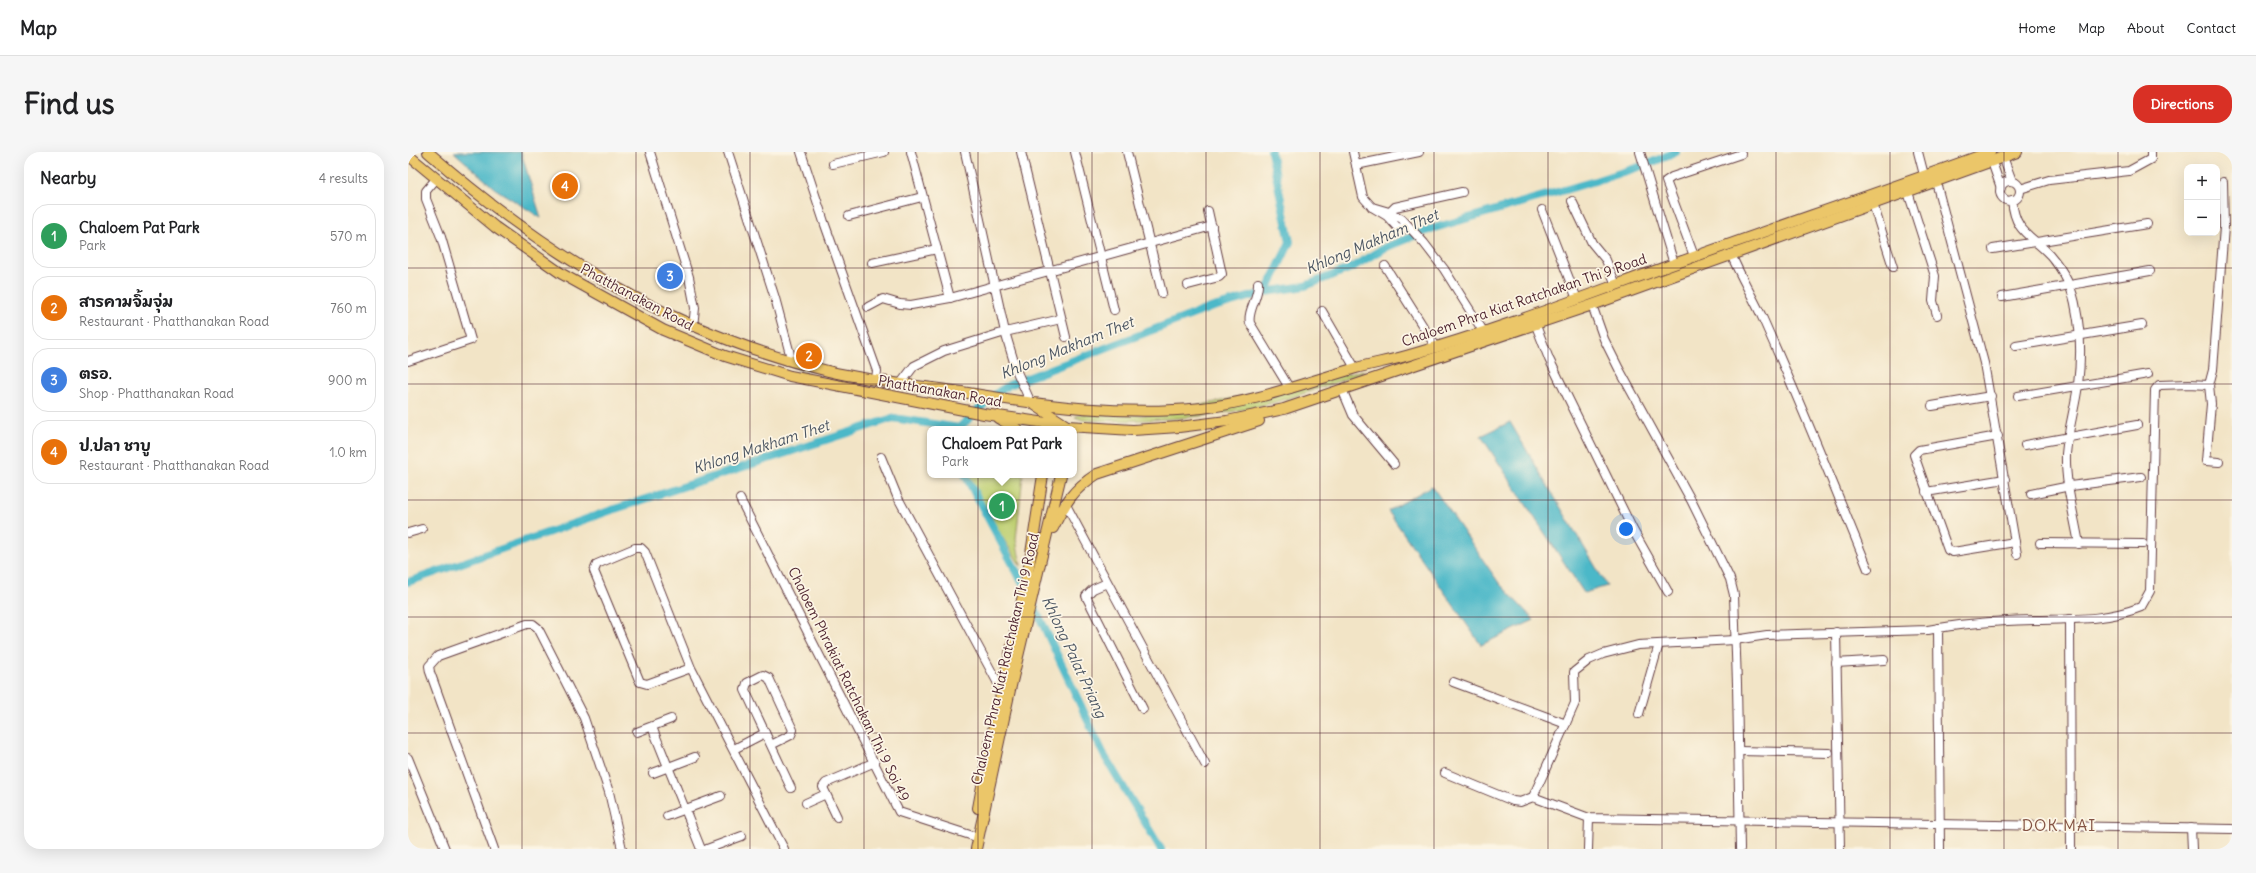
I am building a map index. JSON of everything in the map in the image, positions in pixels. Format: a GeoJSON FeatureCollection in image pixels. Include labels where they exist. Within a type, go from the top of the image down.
{"type":"FeatureCollection","features":[{"type":"Feature","properties":{"kind":"main road","name":"Phatthanakan Road"},"geometry":{"type":"LineString","coordinates":[[428,152],[496,209],[571,262],[710,335],[788,360],[832,372],[1031,403]]}},
{"type":"Feature","properties":{"kind":"main road","name":"Chaloem Phra Kiat Ratchakan Thi 9 Road"},"geometry":{"type":"LineString","coordinates":[[1031,403],[1078,409],[1125,411],[1205,407],[1255,399],[1290,390],[1355,368],[1436,347],[1483,332],[1694,256],[1924,176],[1965,156],[1989,152]]}},
{"type":"Feature","properties":{"kind":"main road"},"geometry":{"type":"LineString","coordinates":[[1989,152],[1992,162]]}},
{"type":"Feature","properties":{"kind":"main road","name":"Chaloem Phra Kiat Ratchakan Thi 9 Road"},"geometry":{"type":"LineString","coordinates":[[1077,428],[1132,430],[1179,427],[1254,417],[1592,305],[1731,254],[1992,162],[2002,155],[2017,152]]}},
{"type":"Feature","properties":{"kind":"main road","name":"Phatthanakan Road"},"geometry":{"type":"LineString","coordinates":[[408,155],[495,227],[562,274],[664,330],[725,356],[790,376],[955,409],[1054,424]]}},
{"type":"Feature","properties":{"kind":"main road"},"geometry":{"type":"LineString","coordinates":[[1588,295],[1592,305]]}},
{"type":"Feature","properties":{"kind":"main road"},"geometry":{"type":"LineString","coordinates":[[1031,403],[1054,424],[1078,409]]}},
{"type":"Feature","properties":{"kind":"main road"},"geometry":{"type":"LineString","coordinates":[[1046,540],[1065,503],[1081,484],[1097,474],[1200,442],[1260,421],[1284,408]]}},
{"type":"Feature","properties":{"kind":"main road"},"geometry":{"type":"LineString","coordinates":[[989,415],[1011,426]]}},
{"type":"Feature","properties":{"kind":"main road","name":"Chaloem Phra Kiat Ratchakan Thi 9 Road"},"geometry":{"type":"LineString","coordinates":[[976,849],[1022,619],[1042,478]]}},
{"type":"Feature","properties":{"kind":"main road","name":"Chaloem Phra Kiat Ratchakan Thi 9 Road"},"geometry":{"type":"LineString","coordinates":[[970,849],[1001,689],[1022,619],[1035,584],[1060,478]]}},
{"type":"Feature","properties":{"kind":"street"},"geometry":{"type":"LineString","coordinates":[[650,152],[689,277],[695,308],[693,327]]}},
{"type":"Feature","properties":{"kind":"street"},"geometry":{"type":"LineString","coordinates":[[728,152],[775,298],[790,354],[788,360]]}},
{"type":"Feature","properties":{"kind":"street"},"geometry":{"type":"LineString","coordinates":[[801,152],[824,222],[877,371],[876,379]]}},
{"type":"Feature","properties":{"kind":"street"},"geometry":{"type":"LineString","coordinates":[[833,164],[884,152]]}},
{"type":"Feature","properties":{"kind":"street"},"geometry":{"type":"LineString","coordinates":[[911,152],[950,298]]}},
{"type":"Feature","properties":{"kind":"street"},"geometry":{"type":"LineString","coordinates":[[965,152],[1005,332],[1022,386],[1031,403]]}},
{"type":"Feature","properties":{"kind":"street"},"geometry":{"type":"LineString","coordinates":[[1021,152],[1066,337]]}},
{"type":"Feature","properties":{"kind":"street"},"geometry":{"type":"LineString","coordinates":[[1075,152],[1114,310]]}},
{"type":"Feature","properties":{"kind":"street"},"geometry":{"type":"LineString","coordinates":[[1128,152],[1162,293]]}},
{"type":"Feature","properties":{"kind":"street"},"geometry":{"type":"LineString","coordinates":[[1352,152],[1363,197],[1372,207],[1402,219],[1424,243],[1444,269],[1483,332]]}},
{"type":"Feature","properties":{"kind":"street"},"geometry":{"type":"LineString","coordinates":[[1356,165],[1419,152]]}},
{"type":"Feature","properties":{"kind":"street"},"geometry":{"type":"LineString","coordinates":[[1918,152],[1924,176]]}},
{"type":"Feature","properties":{"kind":"street"},"geometry":{"type":"LineString","coordinates":[[2020,189],[2049,180],[2129,171],[2150,159],[2151,152]]}},
{"type":"Feature","properties":{"kind":"street"},"geometry":{"type":"LineString","coordinates":[[1694,256],[1666,181],[1672,177],[1741,154]]}},
{"type":"Feature","properties":{"kind":"street"},"geometry":{"type":"LineString","coordinates":[[2002,155],[2012,181],[2020,189]]}},
{"type":"Feature","properties":{"kind":"street"},"geometry":{"type":"LineString","coordinates":[[1641,156],[1645,174],[1674,264]]}},
{"type":"Feature","properties":{"kind":"street"},"geometry":{"type":"LineString","coordinates":[[1992,162],[2005,198],[2012,200],[2018,196],[2020,189]]}},
{"type":"Feature","properties":{"kind":"street"},"geometry":{"type":"LineString","coordinates":[[408,361],[471,340],[441,237],[426,199],[426,191],[436,179]]}},
{"type":"Feature","properties":{"kind":"street"},"geometry":{"type":"LineString","coordinates":[[2001,188],[2005,182],[2012,181]]}},
{"type":"Feature","properties":{"kind":"street"},"geometry":{"type":"LineString","coordinates":[[1936,182],[1991,396],[2017,554]]}},
{"type":"Feature","properties":{"kind":"street"},"geometry":{"type":"LineString","coordinates":[[2219,462],[2206,461],[2212,404],[2209,385],[2213,370],[2224,227],[2222,182]]}},
{"type":"Feature","properties":{"kind":"street"},"geometry":{"type":"LineString","coordinates":[[1388,214],[1395,208],[1462,192]]}},
{"type":"Feature","properties":{"kind":"street"},"geometry":{"type":"LineString","coordinates":[[1908,192],[1935,276],[1933,301],[1937,315]]}},
{"type":"Feature","properties":{"kind":"street"},"geometry":{"type":"LineString","coordinates":[[850,216],[922,197]]}},
{"type":"Feature","properties":{"kind":"street"},"geometry":{"type":"LineString","coordinates":[[2012,200],[2013,215],[2021,229],[2049,254],[2061,269],[2070,286],[2076,308],[2079,336],[2078,386],[2066,454],[2079,544]]}},
{"type":"Feature","properties":{"kind":"street"},"geometry":{"type":"LineString","coordinates":[[1572,202],[1592,243],[1606,260],[1616,285]]}},
{"type":"Feature","properties":{"kind":"street"},"geometry":{"type":"LineString","coordinates":[[1873,204],[1893,267]]}},
{"type":"Feature","properties":{"kind":"street"},"geometry":{"type":"LineString","coordinates":[[1188,286],[1220,277],[1222,274],[1208,210]]}},
{"type":"Feature","properties":{"kind":"street"},"geometry":{"type":"LineString","coordinates":[[1542,210],[1577,299]]}},
{"type":"Feature","properties":{"kind":"street"},"geometry":{"type":"LineString","coordinates":[[1993,248],[2147,224]]}},
{"type":"Feature","properties":{"kind":"street"},"geometry":{"type":"LineString","coordinates":[[868,307],[883,299],[900,304],[911,304],[950,298],[1212,226]]}},
{"type":"Feature","properties":{"kind":"street"},"geometry":{"type":"LineString","coordinates":[[872,263],[937,248]]}},
{"type":"Feature","properties":{"kind":"street"},"geometry":{"type":"LineString","coordinates":[[1731,254],[1742,279],[1754,299],[1803,409],[1868,569]]}},
{"type":"Feature","properties":{"kind":"street"},"geometry":{"type":"LineString","coordinates":[[1385,266],[1436,347]]}},
{"type":"Feature","properties":{"kind":"street"},"geometry":{"type":"LineString","coordinates":[[2002,297],[2150,271]]}},
{"type":"Feature","properties":{"kind":"street"},"geometry":{"type":"LineString","coordinates":[[1258,283],[1258,293],[1251,312],[1250,323],[1290,390]]}},
{"type":"Feature","properties":{"kind":"street"},"geometry":{"type":"LineString","coordinates":[[1592,305],[1604,339],[1619,369],[1691,500],[1725,566],[1734,595],[1739,751],[1740,849]]}},
{"type":"Feature","properties":{"kind":"street"},"geometry":{"type":"LineString","coordinates":[[1322,311],[1355,368]]}},
{"type":"Feature","properties":{"kind":"street"},"geometry":{"type":"LineString","coordinates":[[901,383],[914,366],[944,351],[1005,332],[1061,319]]}},
{"type":"Feature","properties":{"kind":"street"},"geometry":{"type":"LineString","coordinates":[[1535,323],[1549,359],[1633,530],[1668,592]]}},
{"type":"Feature","properties":{"kind":"street"},"geometry":{"type":"LineString","coordinates":[[2016,346],[2142,326]]}},
{"type":"Feature","properties":{"kind":"street"},"geometry":{"type":"LineString","coordinates":[[2018,396],[2148,374]]}},
{"type":"Feature","properties":{"kind":"street"},"geometry":{"type":"LineString","coordinates":[[1533,797],[1575,703],[1574,672],[1580,666],[1603,654],[1638,645],[1735,640],[1767,635],[1938,628],[2014,621],[2102,619],[2120,615],[2141,607],[2146,601],[2150,591],[2155,390],[2159,385],[2209,385]]}},
{"type":"Feature","properties":{"kind":"street"},"geometry":{"type":"LineString","coordinates":[[1342,389],[1353,415],[1394,464]]}},
{"type":"Feature","properties":{"kind":"street"},"geometry":{"type":"LineString","coordinates":[[1932,406],[1991,396]]}},
{"type":"Feature","properties":{"kind":"street"},"geometry":{"type":"LineString","coordinates":[[2025,445],[2137,425]]}},
{"type":"Feature","properties":{"kind":"street"},"geometry":{"type":"LineString","coordinates":[[1998,436],[1916,451],[1914,455],[1948,550],[1953,552],[2015,542]]}},
{"type":"Feature","properties":{"kind":"street"},"geometry":{"type":"LineString","coordinates":[[881,457],[898,496],[1001,689]]}},
{"type":"Feature","properties":{"kind":"street"},"geometry":{"type":"LineString","coordinates":[[2031,494],[2070,486],[2141,478]]}},
{"type":"Feature","properties":{"kind":"street"},"geometry":{"type":"LineString","coordinates":[[1926,492],[2005,480]]}},
{"type":"Feature","properties":{"kind":"street","name":"Chaloem Phrakiat Ratchakan Thi 9 Soi 49"},"geometry":{"type":"LineString","coordinates":[[740,498],[899,812],[973,836]]}},
{"type":"Feature","properties":{"kind":"street"},"geometry":{"type":"LineString","coordinates":[[1065,503],[1107,584],[1146,650],[1205,764]]}},
{"type":"Feature","properties":{"kind":"street"},"geometry":{"type":"LineString","coordinates":[[408,533],[422,529]]}},
{"type":"Feature","properties":{"kind":"street"},"geometry":{"type":"LineString","coordinates":[[2040,543],[2143,544]]}},
{"type":"Feature","properties":{"kind":"street"},"geometry":{"type":"LineString","coordinates":[[691,668],[647,684],[640,682],[594,571],[597,564],[635,548],[641,548],[645,552],[691,668],[734,749],[784,849]]}},
{"type":"Feature","properties":{"kind":"street"},"geometry":{"type":"LineString","coordinates":[[1107,584],[1093,589],[1086,596],[1143,709]]}},
{"type":"Feature","properties":{"kind":"street"},"geometry":{"type":"LineString","coordinates":[[2070,619],[2071,849]]}},
{"type":"Feature","properties":{"kind":"street"},"geometry":{"type":"LineString","coordinates":[[494,849],[430,672],[430,666],[438,656],[505,631],[533,624],[538,628],[584,718],[609,792],[622,849]]}},
{"type":"Feature","properties":{"kind":"street"},"geometry":{"type":"LineString","coordinates":[[1938,628],[1940,849]]}},
{"type":"Feature","properties":{"kind":"street"},"geometry":{"type":"LineString","coordinates":[[1836,632],[1840,849]]}},
{"type":"Feature","properties":{"kind":"street"},"geometry":{"type":"LineString","coordinates":[[1639,714],[1659,644]]}},
{"type":"Feature","properties":{"kind":"street"},"geometry":{"type":"LineString","coordinates":[[1836,663],[1884,660]]}},
{"type":"Feature","properties":{"kind":"street"},"geometry":{"type":"LineString","coordinates":[[771,744],[790,735],[793,730],[769,678],[763,675],[744,686],[791,788]]}},
{"type":"Feature","properties":{"kind":"street"},"geometry":{"type":"LineString","coordinates":[[1453,682],[1566,724]]}},
{"type":"Feature","properties":{"kind":"street"},"geometry":{"type":"LineString","coordinates":[[636,732],[672,719]]}},
{"type":"Feature","properties":{"kind":"street"},"geometry":{"type":"LineString","coordinates":[[652,727],[701,849]]}},
{"type":"Feature","properties":{"kind":"street"},"geometry":{"type":"LineString","coordinates":[[734,749],[765,733]]}},
{"type":"Feature","properties":{"kind":"street"},"geometry":{"type":"LineString","coordinates":[[1739,751],[1829,753]]}},
{"type":"Feature","properties":{"kind":"street"},"geometry":{"type":"LineString","coordinates":[[653,773],[695,757]]}},
{"type":"Feature","properties":{"kind":"street"},"geometry":{"type":"LineString","coordinates":[[408,758],[445,849]]}},
{"type":"Feature","properties":{"kind":"street"},"geometry":{"type":"LineString","coordinates":[[837,817],[823,787],[826,783],[875,762]]}},
{"type":"Feature","properties":{"kind":"street"},"geometry":{"type":"LineString","coordinates":[[1445,773],[1513,801],[1520,802],[1533,797],[1589,818],[2232,829]]}},
{"type":"Feature","properties":{"kind":"street"},"geometry":{"type":"LineString","coordinates":[[806,803],[826,794]]}},
{"type":"Feature","properties":{"kind":"street"},"geometry":{"type":"LineString","coordinates":[[667,816],[721,796]]}},
{"type":"Feature","properties":{"kind":"street"},"geometry":{"type":"LineString","coordinates":[[1588,849],[1589,818]]}},
{"type":"Feature","properties":{"kind":"street"},"geometry":{"type":"LineString","coordinates":[[2191,828],[2192,849]]}},
{"type":"Feature","properties":{"kind":"street"},"geometry":{"type":"LineString","coordinates":[[707,849],[742,836]]}},
{"type":"Feature","properties":{"kind":"green space"},"geometry":{"type":"Polygon","coordinates":[[[1365,370],[1362,373],[1289,398],[1264,405],[1219,414],[1151,420],[1083,420],[1075,417],[1080,414],[1155,415],[1365,370]]]}},
{"type":"Feature","properties":{"kind":"green space"},"geometry":{"type":"Polygon","coordinates":[[[969,478],[1023,478],[1016,539],[1021,566],[993,523],[969,478]]]}},
{"type":"Feature","properties":{"kind":"water"},"geometry":{"type":"Polygon","coordinates":[[[454,152],[521,152],[541,218],[494,188],[454,152]]]}},
{"type":"Feature","properties":{"kind":"water"},"geometry":{"type":"Polygon","coordinates":[[[1510,422],[1607,586],[1584,593],[1481,436],[1510,422]]]}},
{"type":"Feature","properties":{"kind":"water"},"geometry":{"type":"Polygon","coordinates":[[[1432,486],[1499,583],[1534,620],[1481,645],[1388,511],[1432,486]]]}},
{"type":"Feature","properties":{"kind":"waterway"},"geometry":{"type":"LineString","coordinates":[[1266,292],[1290,242],[1271,152]]}},
{"type":"Feature","properties":{"kind":"waterway","name":"Khlong Makham Thet"},"geometry":{"type":"LineString","coordinates":[[961,426],[994,395],[1009,385],[1210,308],[1266,292],[1305,286],[1351,268],[1384,248],[1431,229],[1595,181],[1648,164],[1676,152]]}},
{"type":"Feature","properties":{"kind":"waterway","name":"Khlong Makham Thet"},"geometry":{"type":"LineString","coordinates":[[408,582],[612,510],[893,418],[946,426]]}},
{"type":"Feature","properties":{"kind":"waterway","name":"Khlong Palat Priang"},"geometry":{"type":"LineString","coordinates":[[967,478],[1026,589]]}},
{"type":"Feature","properties":{"kind":"waterway","name":"Khlong Palat Priang"},"geometry":{"type":"LineString","coordinates":[[1031,599],[1104,755],[1161,849]]}},
{"type":"Feature","properties":{"kind":"place","name":"ป.ปลา ชาบู"},"geometry":{"type":"Point","coordinates":[565,186]}},
{"type":"Feature","properties":{"kind":"place","name":"ตรอ."},"geometry":{"type":"Point","coordinates":[670,276]}},
{"type":"Feature","properties":{"kind":"place","name":"สารคามจิ้มจุ่ม"},"geometry":{"type":"Point","coordinates":[809,356]}},
{"type":"Feature","properties":{"kind":"place","name":"Chaloem Pat Park"},"geometry":{"type":"Point","coordinates":[1002,506]}},
{"type":"Feature","properties":{"kind":"district","name":"DOK MAI"},"geometry":{"type":"Point","coordinates":[2059,825]}}]}
